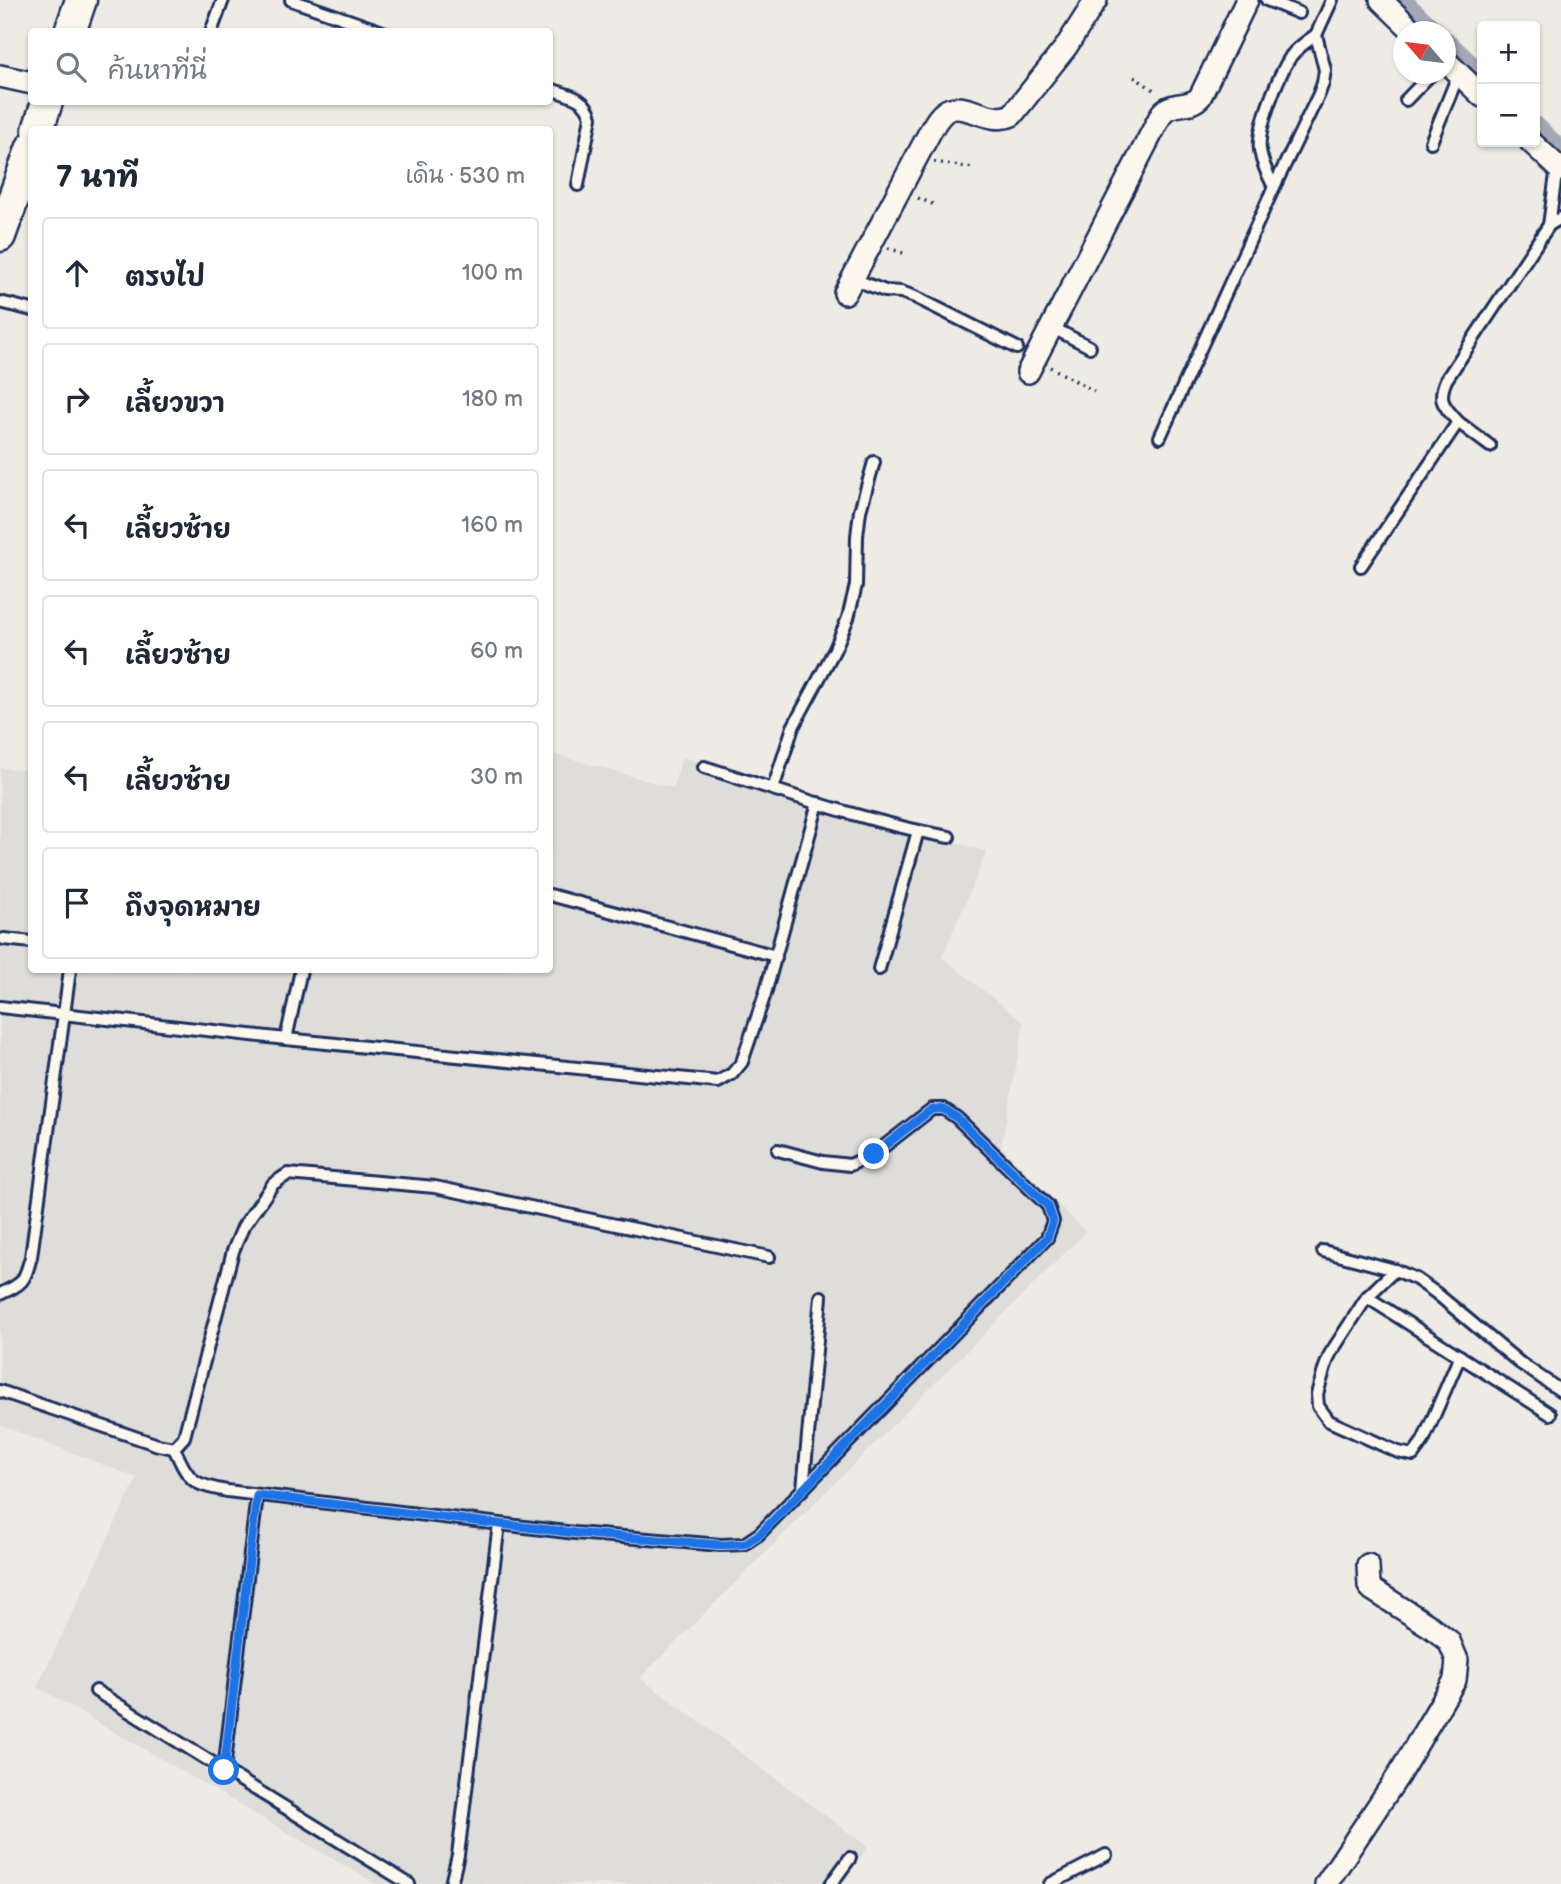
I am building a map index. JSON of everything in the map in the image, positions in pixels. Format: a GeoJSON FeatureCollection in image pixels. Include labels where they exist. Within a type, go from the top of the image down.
{"type":"FeatureCollection","features":[{"type":"Feature","properties":{"kind":"street"},"geometry":{"type":"LineString","coordinates":[[70,28],[81,0]]}},
{"type":"Feature","properties":{"kind":"street"},"geometry":{"type":"LineString","coordinates":[[849,286],[935,123],[950,109],[958,108],[1001,118],[1012,115],[1066,47],[1096,0]]}},
{"type":"Feature","properties":{"kind":"street"},"geometry":{"type":"LineString","coordinates":[[1381,0],[1403,21]]}},
{"type":"Feature","properties":{"kind":"street"},"geometry":{"type":"LineString","coordinates":[[1026,360],[1051,327],[1162,113],[1169,107],[1192,104],[1200,97],[1242,4]]}},
{"type":"Feature","properties":{"kind":"street"},"geometry":{"type":"LineString","coordinates":[[1456,71],[1477,91]]}},
{"type":"Feature","properties":{"kind":"street"},"geometry":{"type":"LineString","coordinates":[[0,76],[28,82]]}},
{"type":"Feature","properties":{"kind":"street"},"geometry":{"type":"LineString","coordinates":[[39,126],[46,105]]}},
{"type":"Feature","properties":{"kind":"street"},"geometry":{"type":"LineString","coordinates":[[1536,147],[1559,169]]}},
{"type":"Feature","properties":{"kind":"street"},"geometry":{"type":"LineString","coordinates":[[0,236],[28,158]]}},
{"type":"Feature","properties":{"kind":"street"},"geometry":{"type":"LineString","coordinates":[[1326,1884],[1398,1776],[1455,1680],[1457,1660],[1448,1641],[1373,1590],[1369,1586],[1368,1565]]}},
{"type":"Feature","properties":{"kind":"lane"},"geometry":{"type":"LineString","coordinates":[[212,28],[223,0]]}},
{"type":"Feature","properties":{"kind":"lane"},"geometry":{"type":"LineString","coordinates":[[290,0],[371,28]]}},
{"type":"Feature","properties":{"kind":"lane"},"geometry":{"type":"LineString","coordinates":[[1267,0],[1299,13]]}},
{"type":"Feature","properties":{"kind":"lane"},"geometry":{"type":"LineString","coordinates":[[1274,187],[1259,148],[1262,124],[1290,57],[1316,35],[1332,0]]}},
{"type":"Feature","properties":{"kind":"lane"},"geometry":{"type":"LineString","coordinates":[[1160,437],[1323,83],[1325,70],[1316,35]]}},
{"type":"Feature","properties":{"kind":"lane"},"geometry":{"type":"LineString","coordinates":[[1406,100],[1421,84]]}},
{"type":"Feature","properties":{"kind":"lane"},"geometry":{"type":"LineString","coordinates":[[1431,142],[1447,84]]}},
{"type":"Feature","properties":{"kind":"lane"},"geometry":{"type":"LineString","coordinates":[[553,90],[579,99],[589,108],[591,117],[578,185]]}},
{"type":"Feature","properties":{"kind":"lane"},"geometry":{"type":"LineString","coordinates":[[1490,446],[1458,422],[1444,406],[1440,393],[1549,225],[1559,169]]}},
{"type":"Feature","properties":{"kind":"lane"},"geometry":{"type":"LineString","coordinates":[[1549,225],[1561,218]]}},
{"type":"Feature","properties":{"kind":"lane"},"geometry":{"type":"LineString","coordinates":[[849,286],[901,292],[915,297],[1026,360]]}},
{"type":"Feature","properties":{"kind":"lane"},"geometry":{"type":"LineString","coordinates":[[0,302],[28,309]]}},
{"type":"Feature","properties":{"kind":"lane"},"geometry":{"type":"LineString","coordinates":[[1051,327],[1090,347]]}},
{"type":"Feature","properties":{"kind":"lane"},"geometry":{"type":"LineString","coordinates":[[1361,566],[1458,422]]}},
{"type":"Feature","properties":{"kind":"lane"},"geometry":{"type":"LineString","coordinates":[[773,789],[793,727],[835,649],[848,618],[856,585],[860,511],[874,462]]}},
{"type":"Feature","properties":{"kind":"lane"},"geometry":{"type":"LineString","coordinates":[[704,767],[818,803],[949,837]]}},
{"type":"Feature","properties":{"kind":"lane"},"geometry":{"type":"LineString","coordinates":[[0,1007],[286,1039],[718,1082],[742,1062],[765,994],[818,803]]}},
{"type":"Feature","properties":{"kind":"lane"},"geometry":{"type":"LineString","coordinates":[[879,969],[918,831]]}},
{"type":"Feature","properties":{"kind":"lane"},"geometry":{"type":"LineString","coordinates":[[553,896],[776,956]]}},
{"type":"Feature","properties":{"kind":"lane"},"geometry":{"type":"LineString","coordinates":[[4,939],[28,942]]}},
{"type":"Feature","properties":{"kind":"lane"},"geometry":{"type":"LineString","coordinates":[[0,1294],[20,1285],[32,1257],[70,973]]}},
{"type":"Feature","properties":{"kind":"lane"},"geometry":{"type":"LineString","coordinates":[[286,1039],[300,973]]}},
{"type":"Feature","properties":{"kind":"lane"},"geometry":{"type":"LineString","coordinates":[[174,1448],[188,1477],[203,1487],[575,1533],[721,1545],[744,1544],[760,1534],[1047,1238],[1053,1221],[1048,1206],[957,1118],[944,1109],[932,1109],[874,1154],[850,1165],[778,1150]]}},
{"type":"Feature","properties":{"kind":"lane"},"geometry":{"type":"LineString","coordinates":[[174,1448],[184,1437],[233,1251],[243,1227],[273,1184],[288,1174],[435,1187],[769,1257]]}},
{"type":"Feature","properties":{"kind":"lane"},"geometry":{"type":"LineString","coordinates":[[1323,1251],[1395,1270],[1416,1279],[1520,1363],[1561,1391]]}},
{"type":"Feature","properties":{"kind":"lane"},"geometry":{"type":"LineString","coordinates":[[1395,1270],[1367,1297],[1330,1354],[1317,1394],[1318,1406],[1329,1421],[1398,1452],[1413,1455],[1423,1441],[1460,1356]]}},
{"type":"Feature","properties":{"kind":"lane"},"geometry":{"type":"LineString","coordinates":[[803,1490],[821,1297]]}},
{"type":"Feature","properties":{"kind":"lane"},"geometry":{"type":"LineString","coordinates":[[1367,1297],[1550,1414]]}},
{"type":"Feature","properties":{"kind":"lane"},"geometry":{"type":"LineString","coordinates":[[0,1391],[158,1445],[174,1448]]}},
{"type":"Feature","properties":{"kind":"lane"},"geometry":{"type":"LineString","coordinates":[[224,1770],[257,1495]]}},
{"type":"Feature","properties":{"kind":"lane"},"geometry":{"type":"LineString","coordinates":[[451,1884],[458,1855],[499,1524]]}},
{"type":"Feature","properties":{"kind":"lane"},"geometry":{"type":"LineString","coordinates":[[96,1691],[409,1884]]}},
{"type":"Feature","properties":{"kind":"lane"},"geometry":{"type":"LineString","coordinates":[[1050,1884],[1106,1855]]}},
{"type":"Feature","properties":{"kind":"lane"},"geometry":{"type":"LineString","coordinates":[[831,1884],[850,1858]]}},
{"type":"Feature","properties":{"kind":"path"},"geometry":{"type":"LineString","coordinates":[[916,159],[974,168]]}},
{"type":"Feature","properties":{"kind":"path"},"geometry":{"type":"LineString","coordinates":[[1026,360],[1094,391]]}},
{"type":"Feature","properties":{"kind":"shaded area"},"geometry":{"type":"Polygon","coordinates":[[[553,754],[673,788],[682,757],[987,852],[942,957],[1024,1023],[1001,1147],[1086,1232],[640,1678],[868,1847],[843,1884],[376,1884],[37,1687],[137,1478],[0,1425],[0,768],[28,771],[28,973],[553,973],[553,754]]]}},
{"type":"Feature","properties":{"kind":"waterway"},"geometry":{"type":"LineString","coordinates":[[1402,0],[1424,21]]}},
{"type":"Feature","properties":{"kind":"waterway"},"geometry":{"type":"LineString","coordinates":[[1456,50],[1477,70]]}},
{"type":"Feature","properties":{"kind":"waterway"},"geometry":{"type":"LineString","coordinates":[[1540,130],[1561,150]]}},
{"type":"Feature","properties":{"kind":"route"},"geometry":{"type":"LineString","coordinates":[[224,1770],[257,1495],[575,1533],[721,1545],[744,1544],[760,1534],[1047,1238],[1053,1221],[1048,1206],[957,1118],[944,1109],[932,1109],[874,1154]]}}]}
